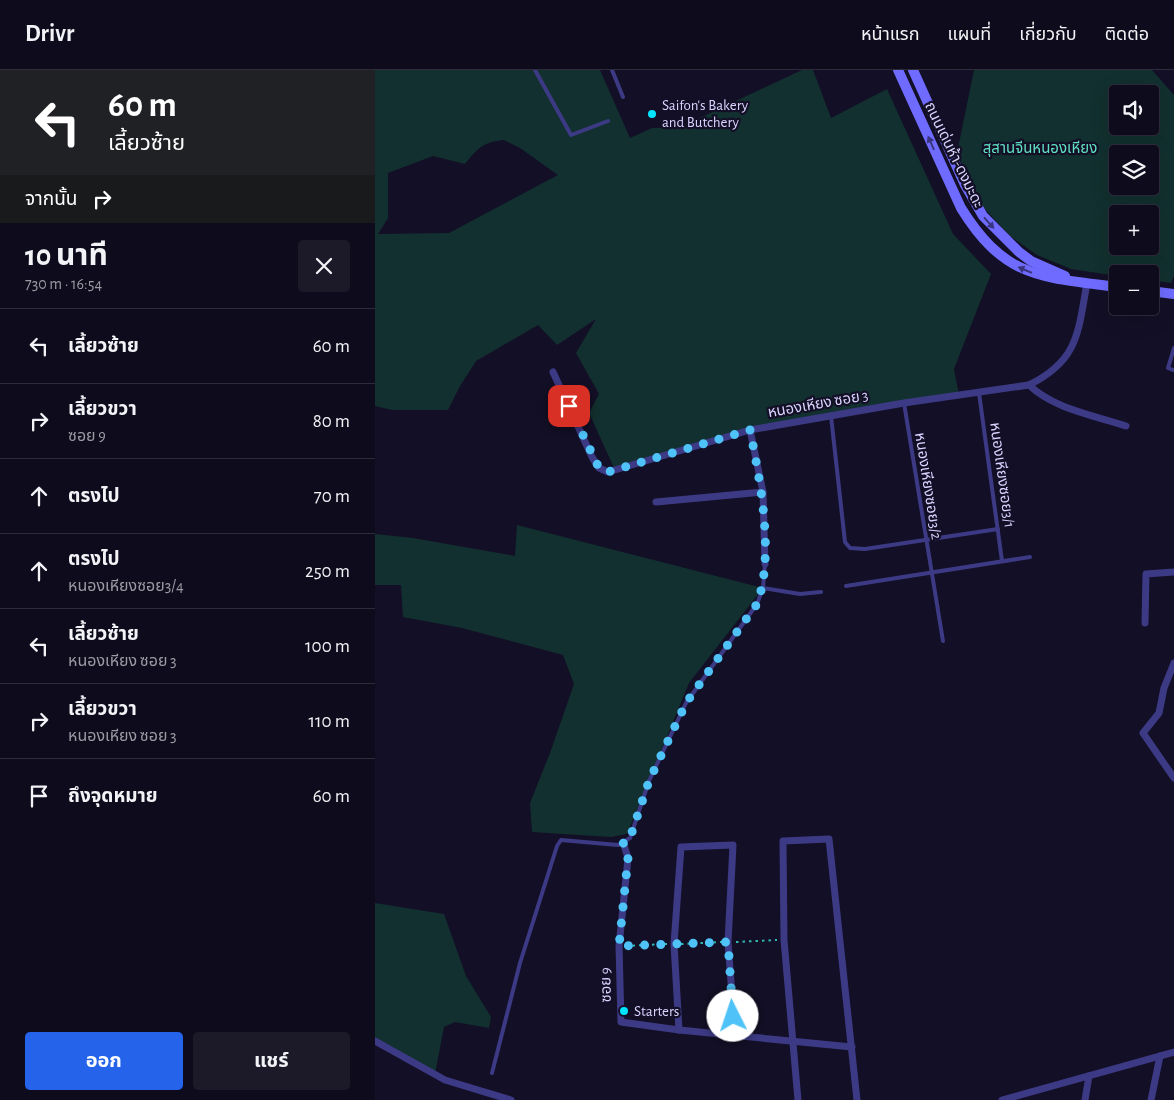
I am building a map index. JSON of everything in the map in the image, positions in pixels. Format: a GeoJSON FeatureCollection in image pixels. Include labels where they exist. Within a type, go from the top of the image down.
{"type":"FeatureCollection","features":[{"type":"Feature","properties":{"kind":"main road","name":"ถนนเด่นห้า-ดงมะดะ"},"geometry":{"type":"LineString","coordinates":[[898,70],[961,208],[971,225],[990,247],[1009,262],[1027,271],[1047,277],[1109,286]]}},
{"type":"Feature","properties":{"kind":"main road","name":"ถนนเด่นห้า-ดงมะดะ"},"geometry":{"type":"LineString","coordinates":[[913,70],[973,200],[983,216],[1019,252],[1031,261],[1073,280]]}},
{"type":"Feature","properties":{"kind":"main road"},"geometry":{"type":"LineString","coordinates":[[961,208],[973,200]]}},
{"type":"Feature","properties":{"kind":"main road"},"geometry":{"type":"LineString","coordinates":[[1159,292],[1174,294]]}},
{"type":"Feature","properties":{"kind":"street","name":"หนองเหียง ซอย 3"},"geometry":{"type":"LineString","coordinates":[[553,372],[592,457],[599,468],[608,472],[750,430],[904,403],[1029,385],[1047,376],[1071,349],[1078,336],[1087,283]]}},
{"type":"Feature","properties":{"kind":"street"},"geometry":{"type":"LineString","coordinates":[[1029,385],[1041,397],[1058,405],[1126,426]]}},
{"type":"Feature","properties":{"kind":"street"},"geometry":{"type":"LineString","coordinates":[[750,430],[763,492],[765,564]]}},
{"type":"Feature","properties":{"kind":"street"},"geometry":{"type":"LineString","coordinates":[[656,502],[763,492]]}},
{"type":"Feature","properties":{"kind":"street"},"geometry":{"type":"LineString","coordinates":[[1145,623],[1146,574],[1174,572]]}},
{"type":"Feature","properties":{"kind":"street"},"geometry":{"type":"LineString","coordinates":[[1174,663],[1164,688],[1159,713],[1143,733],[1174,778]]}},
{"type":"Feature","properties":{"kind":"street"},"geometry":{"type":"LineString","coordinates":[[798,1100],[784,940],[783,841],[829,839],[857,1100]]}},
{"type":"Feature","properties":{"kind":"street","name":"ซอย 9"},"geometry":{"type":"LineString","coordinates":[[623,842],[628,858],[619,946],[621,1022],[679,1030]]}},
{"type":"Feature","properties":{"kind":"street"},"geometry":{"type":"LineString","coordinates":[[735,1035],[728,942],[733,845],[681,847],[674,944],[679,1030],[852,1047]]}},
{"type":"Feature","properties":{"kind":"street"},"geometry":{"type":"LineString","coordinates":[[375,1041],[445,1080],[511,1100]]}},
{"type":"Feature","properties":{"kind":"street"},"geometry":{"type":"LineString","coordinates":[[1003,1100],[1023,1097],[1174,1052]]}},
{"type":"Feature","properties":{"kind":"street"},"geometry":{"type":"LineString","coordinates":[[1151,1100],[1160,1056]]}},
{"type":"Feature","properties":{"kind":"street"},"geometry":{"type":"LineString","coordinates":[[1085,1100],[1089,1076]]}},
{"type":"Feature","properties":{"kind":"lane"},"geometry":{"type":"LineString","coordinates":[[535,70],[571,135],[608,121]]}},
{"type":"Feature","properties":{"kind":"lane"},"geometry":{"type":"LineString","coordinates":[[612,70],[623,97]]}},
{"type":"Feature","properties":{"kind":"lane"},"geometry":{"type":"LineString","coordinates":[[1173,370],[1168,368],[1174,348]]}},
{"type":"Feature","properties":{"kind":"lane","name":"หนองเหียงซอย3/1"},"geometry":{"type":"LineString","coordinates":[[979,391],[1002,561]]}},
{"type":"Feature","properties":{"kind":"lane","name":"หนองเหียงซอย3/2"},"geometry":{"type":"LineString","coordinates":[[904,403],[925,541],[943,641]]}},
{"type":"Feature","properties":{"kind":"lane"},"geometry":{"type":"LineString","coordinates":[[831,416],[839,498],[847,546],[865,549],[998,529]]}},
{"type":"Feature","properties":{"kind":"lane"},"geometry":{"type":"LineString","coordinates":[[846,586],[1030,557]]}},
{"type":"Feature","properties":{"kind":"lane"},"geometry":{"type":"LineString","coordinates":[[492,1073],[520,963],[557,846],[561,840],[618,845],[630,838],[649,781],[686,703],[757,604],[763,588],[765,564]]}},
{"type":"Feature","properties":{"kind":"lane"},"geometry":{"type":"LineString","coordinates":[[763,588],[801,594],[821,592]]}},
{"type":"Feature","properties":{"kind":"path"},"geometry":{"type":"LineString","coordinates":[[619,946],[784,940]]}},
{"type":"Feature","properties":{"kind":"green space"},"geometry":{"type":"Polygon","coordinates":[[[375,70],[600,70],[630,138],[652,128],[678,128],[802,70],[813,70],[831,118],[887,89],[953,234],[991,274],[954,369],[959,395],[742,433],[615,470],[589,413],[599,394],[576,353],[596,319],[557,345],[538,325],[476,361],[448,410],[392,410],[375,406],[375,70]],[[504,140],[491,142],[482,147],[465,164],[433,156],[388,173],[388,218],[378,234],[449,233],[558,175],[520,148],[504,140]]]}},
{"type":"Feature","properties":{"kind":"green space","name":"สุสานจีนหนองเหียง"},"geometry":{"type":"Polygon","coordinates":[[[974,70],[1152,70],[1174,95],[1174,276],[1171,283],[1159,281],[1159,265],[1109,265],[1109,275],[1071,269],[1037,255],[1010,236],[982,206],[957,153],[974,70]]]}},
{"type":"Feature","properties":{"kind":"green space"},"geometry":{"type":"Polygon","coordinates":[[[517,525],[763,588],[689,683],[627,834],[611,837],[532,832],[530,803],[574,684],[563,655],[462,628],[403,617],[401,585],[375,585],[375,534],[413,538],[515,556],[517,525]]]}},
{"type":"Feature","properties":{"kind":"green space"},"geometry":{"type":"Polygon","coordinates":[[[375,903],[444,914],[466,976],[491,1017],[489,1028],[455,1022],[444,1027],[435,1074],[375,1042],[375,903]]]}},
{"type":"Feature","properties":{"kind":"place","name":"Saifon's Bakery and Butchery"},"geometry":{"type":"Point","coordinates":[652,114]}},
{"type":"Feature","properties":{"kind":"place","name":"Starters"},"geometry":{"type":"Point","coordinates":[624,1011]}},
{"type":"Feature","properties":{"kind":"route"},"geometry":{"type":"LineString","coordinates":[[569,406],[592,457],[599,468],[605,472],[750,430],[763,492],[765,564],[763,588],[757,604],[686,703],[649,781],[630,838],[623,842],[628,858],[619,946],[728,942],[733,1016]]}}]}
